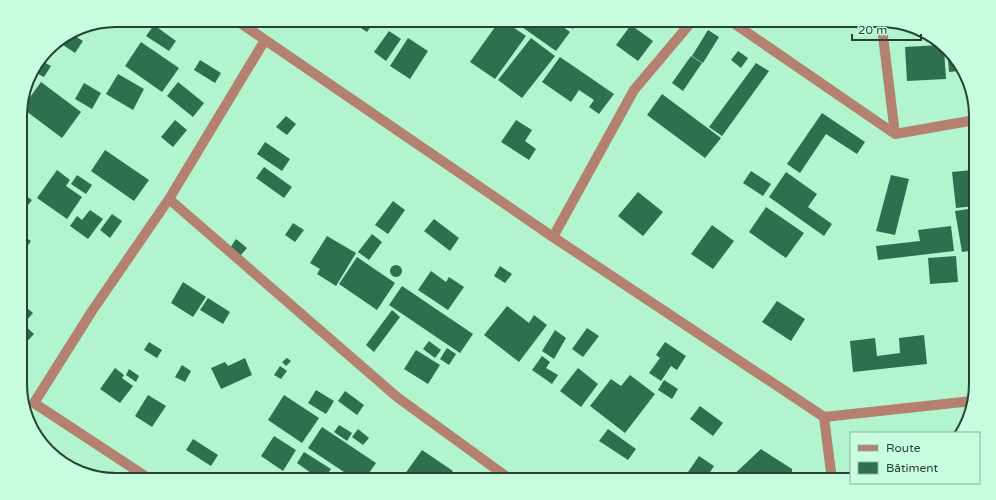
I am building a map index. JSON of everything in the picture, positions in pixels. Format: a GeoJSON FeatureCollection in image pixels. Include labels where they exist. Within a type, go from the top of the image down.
{"type":"FeatureCollection","features":[{"type":"Feature","properties":{"kind":"street"},"geometry":{"type":"LineString","coordinates":[[246,27],[553,236],[824,417],[967,402]]}},
{"type":"Feature","properties":{"kind":"street"},"geometry":{"type":"LineString","coordinates":[[553,236],[634,90],[687,27]]}},
{"type":"Feature","properties":{"kind":"street"},"geometry":{"type":"LineString","coordinates":[[739,27],[895,134],[969,121]]}},
{"type":"Feature","properties":{"kind":"street"},"geometry":{"type":"LineString","coordinates":[[882,27],[895,134]]}},
{"type":"Feature","properties":{"kind":"street"},"geometry":{"type":"LineString","coordinates":[[140,473],[34,403],[92,311],[169,199],[265,40]]}},
{"type":"Feature","properties":{"kind":"street"},"geometry":{"type":"LineString","coordinates":[[169,199],[397,397],[501,473]]}},
{"type":"Feature","properties":{"kind":"street"},"geometry":{"type":"LineString","coordinates":[[824,417],[831,473]]}},
{"type":"Feature","properties":{"kind":"building"},"geometry":{"type":"Polygon","coordinates":[[[153,27],[157,27],[176,41],[169,51],[146,36],[153,27]]]}},
{"type":"Feature","properties":{"kind":"building"},"geometry":{"type":"Polygon","coordinates":[[[360,27],[370,27],[367,32],[360,27]]]}},
{"type":"Feature","properties":{"kind":"building"},"geometry":{"type":"Polygon","coordinates":[[[495,27],[513,27],[526,36],[495,79],[470,62],[495,27]]]}},
{"type":"Feature","properties":{"kind":"building"},"geometry":{"type":"Polygon","coordinates":[[[522,27],[563,27],[570,32],[556,51],[522,27]]]}},
{"type":"Feature","properties":{"kind":"building"},"geometry":{"type":"Polygon","coordinates":[[[630,27],[634,27],[653,41],[638,61],[616,45],[630,27]]]}},
{"type":"Feature","properties":{"kind":"building"},"geometry":{"type":"Polygon","coordinates":[[[708,30],[719,37],[703,63],[692,56],[708,30]]]}},
{"type":"Feature","properties":{"kind":"building"},"geometry":{"type":"Polygon","coordinates":[[[389,31],[401,39],[386,61],[374,52],[389,31]]]}},
{"type":"Feature","properties":{"kind":"building"},"geometry":{"type":"Polygon","coordinates":[[[76,37],[83,41],[75,53],[63,45],[76,37]]]}},
{"type":"Feature","properties":{"kind":"building"},"geometry":{"type":"Polygon","coordinates":[[[408,38],[428,51],[410,79],[390,66],[408,38]]]}},
{"type":"Feature","properties":{"kind":"building"},"geometry":{"type":"Polygon","coordinates":[[[531,38],[555,56],[522,98],[498,80],[531,38]]]}},
{"type":"Feature","properties":{"kind":"building"},"geometry":{"type":"Polygon","coordinates":[[[141,42],[179,68],[162,92],[125,66],[141,42]]]}},
{"type":"Feature","properties":{"kind":"building"},"geometry":{"type":"Polygon","coordinates":[[[934,45],[939,49],[944,54],[946,79],[907,81],[905,47],[934,45]]]}},
{"type":"Feature","properties":{"kind":"building"},"geometry":{"type":"Polygon","coordinates":[[[738,51],[748,58],[741,68],[731,60],[738,51]]]}},
{"type":"Feature","properties":{"kind":"building"},"geometry":{"type":"Polygon","coordinates":[[[691,56],[702,63],[683,91],[672,83],[691,56]]]}},
{"type":"Feature","properties":{"kind":"building"},"geometry":{"type":"Polygon","coordinates":[[[560,57],[614,94],[599,114],[589,107],[594,100],[579,90],[571,102],[542,82],[560,57]]]}},
{"type":"Feature","properties":{"kind":"building"},"geometry":{"type":"Polygon","coordinates":[[[948,59],[954,67],[956,71],[949,72],[948,59]]]}},
{"type":"Feature","properties":{"kind":"building"},"geometry":{"type":"Polygon","coordinates":[[[200,60],[221,73],[215,83],[194,70],[200,60]]]}},
{"type":"Feature","properties":{"kind":"building"},"geometry":{"type":"Polygon","coordinates":[[[45,63],[51,66],[44,77],[38,74],[45,63]]]}},
{"type":"Feature","properties":{"kind":"building"},"geometry":{"type":"Polygon","coordinates":[[[756,63],[769,71],[722,136],[709,127],[756,63]]]}},
{"type":"Feature","properties":{"kind":"building"},"geometry":{"type":"Polygon","coordinates":[[[118,74],[144,89],[133,110],[106,94],[118,74]]]}},
{"type":"Feature","properties":{"kind":"building"},"geometry":{"type":"Polygon","coordinates":[[[41,82],[81,112],[62,138],[27,112],[29,98],[41,82]]]}},
{"type":"Feature","properties":{"kind":"building"},"geometry":{"type":"Polygon","coordinates":[[[178,82],[204,103],[193,117],[167,96],[178,82]]]}},
{"type":"Feature","properties":{"kind":"building"},"geometry":{"type":"Polygon","coordinates":[[[84,83],[101,93],[92,109],[75,99],[84,83]]]}},
{"type":"Feature","properties":{"kind":"building"},"geometry":{"type":"Polygon","coordinates":[[[662,94],[721,138],[705,158],[647,115],[662,94]]]}},
{"type":"Feature","properties":{"kind":"building"},"geometry":{"type":"Polygon","coordinates":[[[822,113],[865,142],[857,154],[826,134],[800,173],[787,164],[822,113]]]}},
{"type":"Feature","properties":{"kind":"building"},"geometry":{"type":"Polygon","coordinates":[[[286,116],[296,124],[287,135],[276,127],[286,116]]]}},
{"type":"Feature","properties":{"kind":"building"},"geometry":{"type":"Polygon","coordinates":[[[175,120],[187,130],[173,147],[161,137],[175,120]]]}},
{"type":"Feature","properties":{"kind":"building"},"geometry":{"type":"Polygon","coordinates":[[[516,120],[532,130],[525,141],[536,149],[529,160],[501,142],[516,120]]]}},
{"type":"Feature","properties":{"kind":"building"},"geometry":{"type":"Polygon","coordinates":[[[265,142],[290,159],[282,171],[257,154],[265,142]]]}},
{"type":"Feature","properties":{"kind":"building"},"geometry":{"type":"Polygon","coordinates":[[[105,150],[149,180],[134,201],[91,171],[105,150]]]}},
{"type":"Feature","properties":{"kind":"building"},"geometry":{"type":"Polygon","coordinates":[[[264,167],[292,187],[284,198],[256,178],[264,167]]]}},
{"type":"Feature","properties":{"kind":"building"},"geometry":{"type":"Polygon","coordinates":[[[57,170],[70,180],[66,186],[82,197],[67,219],[37,198],[57,170]]]}},
{"type":"Feature","properties":{"kind":"building"},"geometry":{"type":"Polygon","coordinates":[[[969,170],[969,207],[956,208],[952,172],[969,170]]]}},
{"type":"Feature","properties":{"kind":"building"},"geometry":{"type":"Polygon","coordinates":[[[751,171],[771,184],[763,196],[743,183],[751,171]]]}},
{"type":"Feature","properties":{"kind":"building"},"geometry":{"type":"Polygon","coordinates":[[[786,172],[817,194],[808,207],[832,224],[824,236],[769,197],[786,172]]]}},
{"type":"Feature","properties":{"kind":"building"},"geometry":{"type":"Polygon","coordinates":[[[77,175],[92,185],[86,194],[71,184],[77,175]]]}},
{"type":"Feature","properties":{"kind":"building"},"geometry":{"type":"Polygon","coordinates":[[[891,175],[909,179],[895,235],[876,231],[891,175]]]}},
{"type":"Feature","properties":{"kind":"building"},"geometry":{"type":"Polygon","coordinates":[[[638,192],[663,212],[643,236],[618,216],[638,192]]]}},
{"type":"Feature","properties":{"kind":"building"},"geometry":{"type":"Polygon","coordinates":[[[27,197],[32,200],[27,207],[27,197]]]}},
{"type":"Feature","properties":{"kind":"building"},"geometry":{"type":"Polygon","coordinates":[[[393,201],[405,210],[388,234],[375,225],[393,201]]]}},
{"type":"Feature","properties":{"kind":"building"},"geometry":{"type":"Polygon","coordinates":[[[766,207],[804,233],[786,258],[749,232],[766,207]]]}},
{"type":"Feature","properties":{"kind":"building"},"geometry":{"type":"Polygon","coordinates":[[[969,209],[969,251],[962,252],[955,211],[969,209]]]}},
{"type":"Feature","properties":{"kind":"building"},"geometry":{"type":"Polygon","coordinates":[[[90,210],[103,219],[88,239],[70,226],[77,216],[82,220],[90,210]]]}},
{"type":"Feature","properties":{"kind":"building"},"geometry":{"type":"Polygon","coordinates":[[[112,214],[122,221],[110,238],[100,230],[112,214]]]}},
{"type":"Feature","properties":{"kind":"building"},"geometry":{"type":"Polygon","coordinates":[[[434,219],[459,238],[450,251],[424,231],[434,219]]]}},
{"type":"Feature","properties":{"kind":"building"},"geometry":{"type":"Polygon","coordinates":[[[293,223],[304,230],[295,242],[285,235],[293,223]]]}},
{"type":"Feature","properties":{"kind":"building"},"geometry":{"type":"Polygon","coordinates":[[[712,225],[734,241],[713,269],[691,254],[712,225]]]}},
{"type":"Feature","properties":{"kind":"building"},"geometry":{"type":"Polygon","coordinates":[[[951,226],[954,251],[878,260],[876,246],[920,241],[918,230],[951,226]]]}},
{"type":"Feature","properties":{"kind":"building"},"geometry":{"type":"Polygon","coordinates":[[[372,234],[382,242],[369,260],[358,252],[372,234]]]}},
{"type":"Feature","properties":{"kind":"building"},"geometry":{"type":"Polygon","coordinates":[[[327,236],[356,253],[336,286],[317,274],[320,269],[310,263],[327,236]]]}},
{"type":"Feature","properties":{"kind":"building"},"geometry":{"type":"Polygon","coordinates":[[[27,238],[31,241],[27,247],[27,238]]]}},
{"type":"Feature","properties":{"kind":"building"},"geometry":{"type":"Polygon","coordinates":[[[236,239],[247,248],[240,256],[230,248],[236,239]]]}},
{"type":"Feature","properties":{"kind":"building"},"geometry":{"type":"Polygon","coordinates":[[[956,256],[958,282],[930,284],[928,258],[956,256]]]}},
{"type":"Feature","properties":{"kind":"building"},"geometry":{"type":"Polygon","coordinates":[[[357,257],[395,283],[377,310],[339,284],[357,257]]]}},
{"type":"Feature","properties":{"kind":"building"},"geometry":{"type":"Polygon","coordinates":[[[394,265],[398,265],[402,271],[398,277],[394,277],[390,273],[390,269],[394,265]]]}},
{"type":"Feature","properties":{"kind":"building"},"geometry":{"type":"Polygon","coordinates":[[[500,266],[512,274],[505,283],[494,276],[500,266]]]}},
{"type":"Feature","properties":{"kind":"building"},"geometry":{"type":"Polygon","coordinates":[[[431,271],[446,282],[449,277],[464,287],[448,310],[418,290],[431,271]]]}},
{"type":"Feature","properties":{"kind":"building"},"geometry":{"type":"Polygon","coordinates":[[[183,282],[206,297],[193,317],[171,303],[183,282]]]}},
{"type":"Feature","properties":{"kind":"building"},"geometry":{"type":"Polygon","coordinates":[[[402,286],[473,334],[460,353],[389,305],[402,286]]]}},
{"type":"Feature","properties":{"kind":"building"},"geometry":{"type":"Polygon","coordinates":[[[208,298],[230,312],[223,324],[200,310],[208,298]]]}},
{"type":"Feature","properties":{"kind":"building"},"geometry":{"type":"Polygon","coordinates":[[[777,301],[805,319],[791,341],[762,322],[777,301]]]}},
{"type":"Feature","properties":{"kind":"building"},"geometry":{"type":"Polygon","coordinates":[[[507,306],[529,323],[534,315],[547,325],[519,362],[484,335],[507,306]]]}},
{"type":"Feature","properties":{"kind":"building"},"geometry":{"type":"Polygon","coordinates":[[[27,308],[33,313],[27,320],[27,308]]]}},
{"type":"Feature","properties":{"kind":"building"},"geometry":{"type":"Polygon","coordinates":[[[392,310],[400,317],[374,352],[366,345],[392,310]]]}},
{"type":"Feature","properties":{"kind":"building"},"geometry":{"type":"Polygon","coordinates":[[[27,328],[34,334],[27,342],[27,328]]]}},
{"type":"Feature","properties":{"kind":"building"},"geometry":{"type":"Polygon","coordinates":[[[587,328],[599,336],[583,357],[572,349],[587,328]]]}},
{"type":"Feature","properties":{"kind":"building"},"geometry":{"type":"Polygon","coordinates":[[[555,330],[566,338],[554,359],[542,351],[555,330]]]}},
{"type":"Feature","properties":{"kind":"building"},"geometry":{"type":"Polygon","coordinates":[[[924,335],[927,364],[853,372],[850,341],[875,338],[877,356],[900,353],[899,338],[924,335]]]}},
{"type":"Feature","properties":{"kind":"building"},"geometry":{"type":"Polygon","coordinates":[[[429,341],[441,350],[435,358],[423,349],[429,341]]]}},
{"type":"Feature","properties":{"kind":"building"},"geometry":{"type":"Polygon","coordinates":[[[149,342],[162,350],[157,358],[144,350],[149,342]]]}},
{"type":"Feature","properties":{"kind":"building"},"geometry":{"type":"Polygon","coordinates":[[[665,342],[686,356],[677,370],[671,366],[661,381],[649,373],[660,358],[656,355],[665,342]]]}},
{"type":"Feature","properties":{"kind":"building"},"geometry":{"type":"Polygon","coordinates":[[[447,348],[456,354],[449,365],[440,359],[447,348]]]}},
{"type":"Feature","properties":{"kind":"building"},"geometry":{"type":"Polygon","coordinates":[[[416,350],[440,365],[428,384],[404,369],[416,350]]]}},
{"type":"Feature","properties":{"kind":"building"},"geometry":{"type":"Polygon","coordinates":[[[542,356],[550,362],[546,368],[558,375],[552,384],[532,370],[542,356]]]}},
{"type":"Feature","properties":{"kind":"building"},"geometry":{"type":"Polygon","coordinates":[[[245,358],[252,375],[221,389],[211,368],[225,362],[228,366],[245,358]]]}},
{"type":"Feature","properties":{"kind":"building"},"geometry":{"type":"Polygon","coordinates":[[[287,358],[291,361],[286,366],[282,362],[287,358]]]}},
{"type":"Feature","properties":{"kind":"building"},"geometry":{"type":"Polygon","coordinates":[[[182,365],[191,371],[185,382],[175,377],[182,365]]]}},
{"type":"Feature","properties":{"kind":"building"},"geometry":{"type":"Polygon","coordinates":[[[280,366],[287,371],[281,379],[274,375],[280,366]]]}},
{"type":"Feature","properties":{"kind":"building"},"geometry":{"type":"Polygon","coordinates":[[[115,368],[124,375],[122,378],[133,386],[120,403],[100,389],[115,368]]]}},
{"type":"Feature","properties":{"kind":"building"},"geometry":{"type":"Polygon","coordinates":[[[578,368],[598,384],[581,407],[560,391],[578,368]]]}},
{"type":"Feature","properties":{"kind":"building"},"geometry":{"type":"Polygon","coordinates":[[[129,369],[139,376],[136,382],[126,375],[129,369]]]}},
{"type":"Feature","properties":{"kind":"building"},"geometry":{"type":"Polygon","coordinates":[[[630,375],[655,394],[625,433],[590,406],[611,379],[621,386],[630,375]]]}},
{"type":"Feature","properties":{"kind":"building"},"geometry":{"type":"Polygon","coordinates":[[[664,380],[678,389],[672,399],[658,390],[664,380]]]}},
{"type":"Feature","properties":{"kind":"building"},"geometry":{"type":"Polygon","coordinates":[[[316,390],[334,401],[326,414],[308,403],[316,390]]]}},
{"type":"Feature","properties":{"kind":"building"},"geometry":{"type":"Polygon","coordinates":[[[345,391],[364,405],[357,415],[338,401],[345,391]]]}},
{"type":"Feature","properties":{"kind":"building"},"geometry":{"type":"Polygon","coordinates":[[[148,395],[166,406],[152,427],[135,416],[148,395]]]}},
{"type":"Feature","properties":{"kind":"building"},"geometry":{"type":"Polygon","coordinates":[[[284,395],[319,418],[302,443],[268,420],[284,395]]]}},
{"type":"Feature","properties":{"kind":"building"},"geometry":{"type":"Polygon","coordinates":[[[700,406],[723,423],[713,436],[690,419],[700,406]]]}},
{"type":"Feature","properties":{"kind":"building"},"geometry":{"type":"Polygon","coordinates":[[[339,425],[352,433],[347,441],[334,432],[339,425]]]}},
{"type":"Feature","properties":{"kind":"building"},"geometry":{"type":"Polygon","coordinates":[[[322,427],[376,463],[369,473],[346,473],[308,448],[322,427]]]}},
{"type":"Feature","properties":{"kind":"building"},"geometry":{"type":"Polygon","coordinates":[[[358,429],[369,438],[363,445],[352,437],[358,429]]]}},
{"type":"Feature","properties":{"kind":"building"},"geometry":{"type":"Polygon","coordinates":[[[608,429],[636,449],[628,460],[599,441],[608,429]]]}},
{"type":"Feature","properties":{"kind":"building"},"geometry":{"type":"Polygon","coordinates":[[[274,436],[296,450],[283,471],[261,456],[274,436]]]}},
{"type":"Feature","properties":{"kind":"building"},"geometry":{"type":"Polygon","coordinates":[[[193,439],[218,455],[211,466],[186,450],[193,439]]]}},
{"type":"Feature","properties":{"kind":"building"},"geometry":{"type":"Polygon","coordinates":[[[761,449],[792,469],[792,473],[735,473],[761,449]]]}},
{"type":"Feature","properties":{"kind":"building"},"geometry":{"type":"Polygon","coordinates":[[[422,450],[453,471],[451,473],[406,473],[422,450]]]}},
{"type":"Feature","properties":{"kind":"building"},"geometry":{"type":"Polygon","coordinates":[[[304,452],[331,469],[328,473],[311,473],[297,463],[304,452]]]}},
{"type":"Feature","properties":{"kind":"building"},"geometry":{"type":"Polygon","coordinates":[[[699,456],[714,466],[710,473],[687,473],[699,456]]]}}]}
